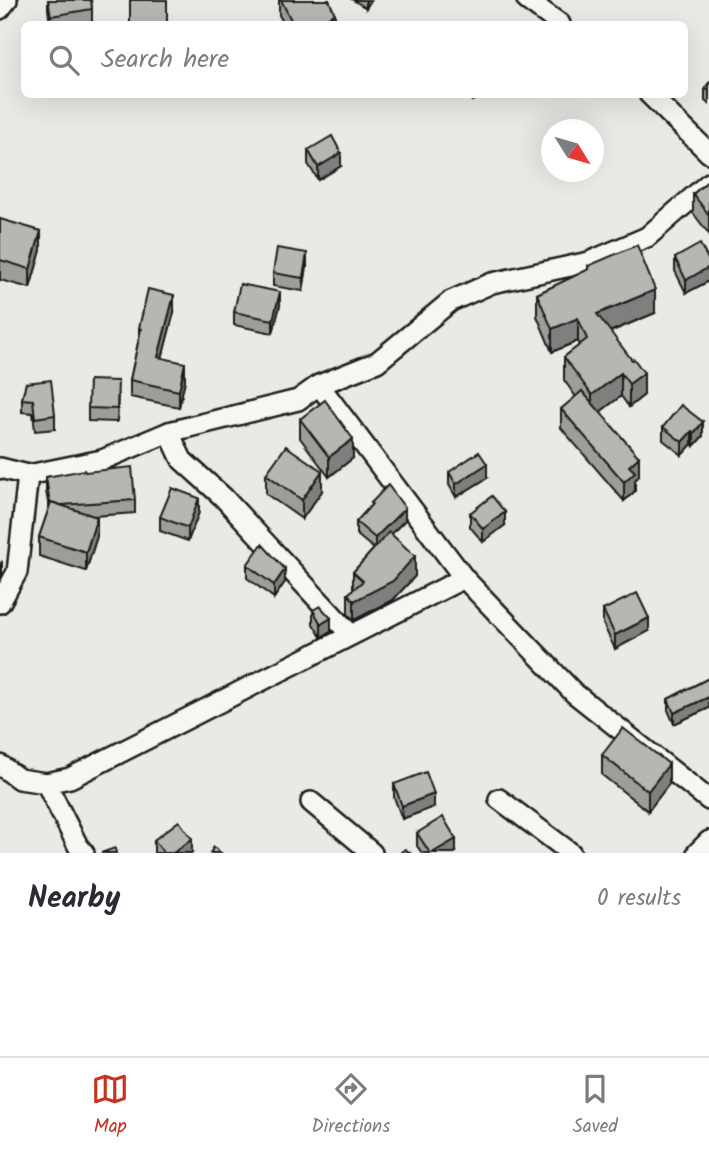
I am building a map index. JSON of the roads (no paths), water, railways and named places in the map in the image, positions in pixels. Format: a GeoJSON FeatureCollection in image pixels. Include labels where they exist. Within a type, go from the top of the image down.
{"type":"FeatureCollection","features":[{"type":"Feature","properties":{"kind":"street"},"geometry":{"type":"LineString","coordinates":[[0,9],[7,0]]}},
{"type":"Feature","properties":{"kind":"street"},"geometry":{"type":"LineString","coordinates":[[527,0],[556,21]]}},
{"type":"Feature","properties":{"kind":"street"},"geometry":{"type":"LineString","coordinates":[[653,98],[709,153]]}},
{"type":"Feature","properties":{"kind":"street"},"geometry":{"type":"LineString","coordinates":[[0,468],[28,475],[102,460],[169,432],[298,400],[319,385],[377,362],[451,301],[492,283],[589,262],[647,237],[709,183]]}},
{"type":"Feature","properties":{"kind":"street"},"geometry":{"type":"LineString","coordinates":[[319,385],[464,578],[574,693],[709,800]]}},
{"type":"Feature","properties":{"kind":"street"},"geometry":{"type":"LineString","coordinates":[[169,432],[182,460],[223,497],[351,635]]}},
{"type":"Feature","properties":{"kind":"street"},"geometry":{"type":"LineString","coordinates":[[0,603],[18,572],[28,475]]}},
{"type":"Feature","properties":{"kind":"street"},"geometry":{"type":"LineString","coordinates":[[0,765],[19,779],[46,783],[70,778],[464,578]]}},
{"type":"Feature","properties":{"kind":"street"},"geometry":{"type":"LineString","coordinates":[[46,783],[84,853]]}},
{"type":"Feature","properties":{"kind":"street"},"geometry":{"type":"LineString","coordinates":[[499,799],[571,853]]}},
{"type":"Feature","properties":{"kind":"street"},"geometry":{"type":"LineString","coordinates":[[311,802],[372,853]]}},
{"type":"Feature","properties":{"kind":"street"},"geometry":{"type":"LineString","coordinates":[[697,853],[709,841]]}}]}
